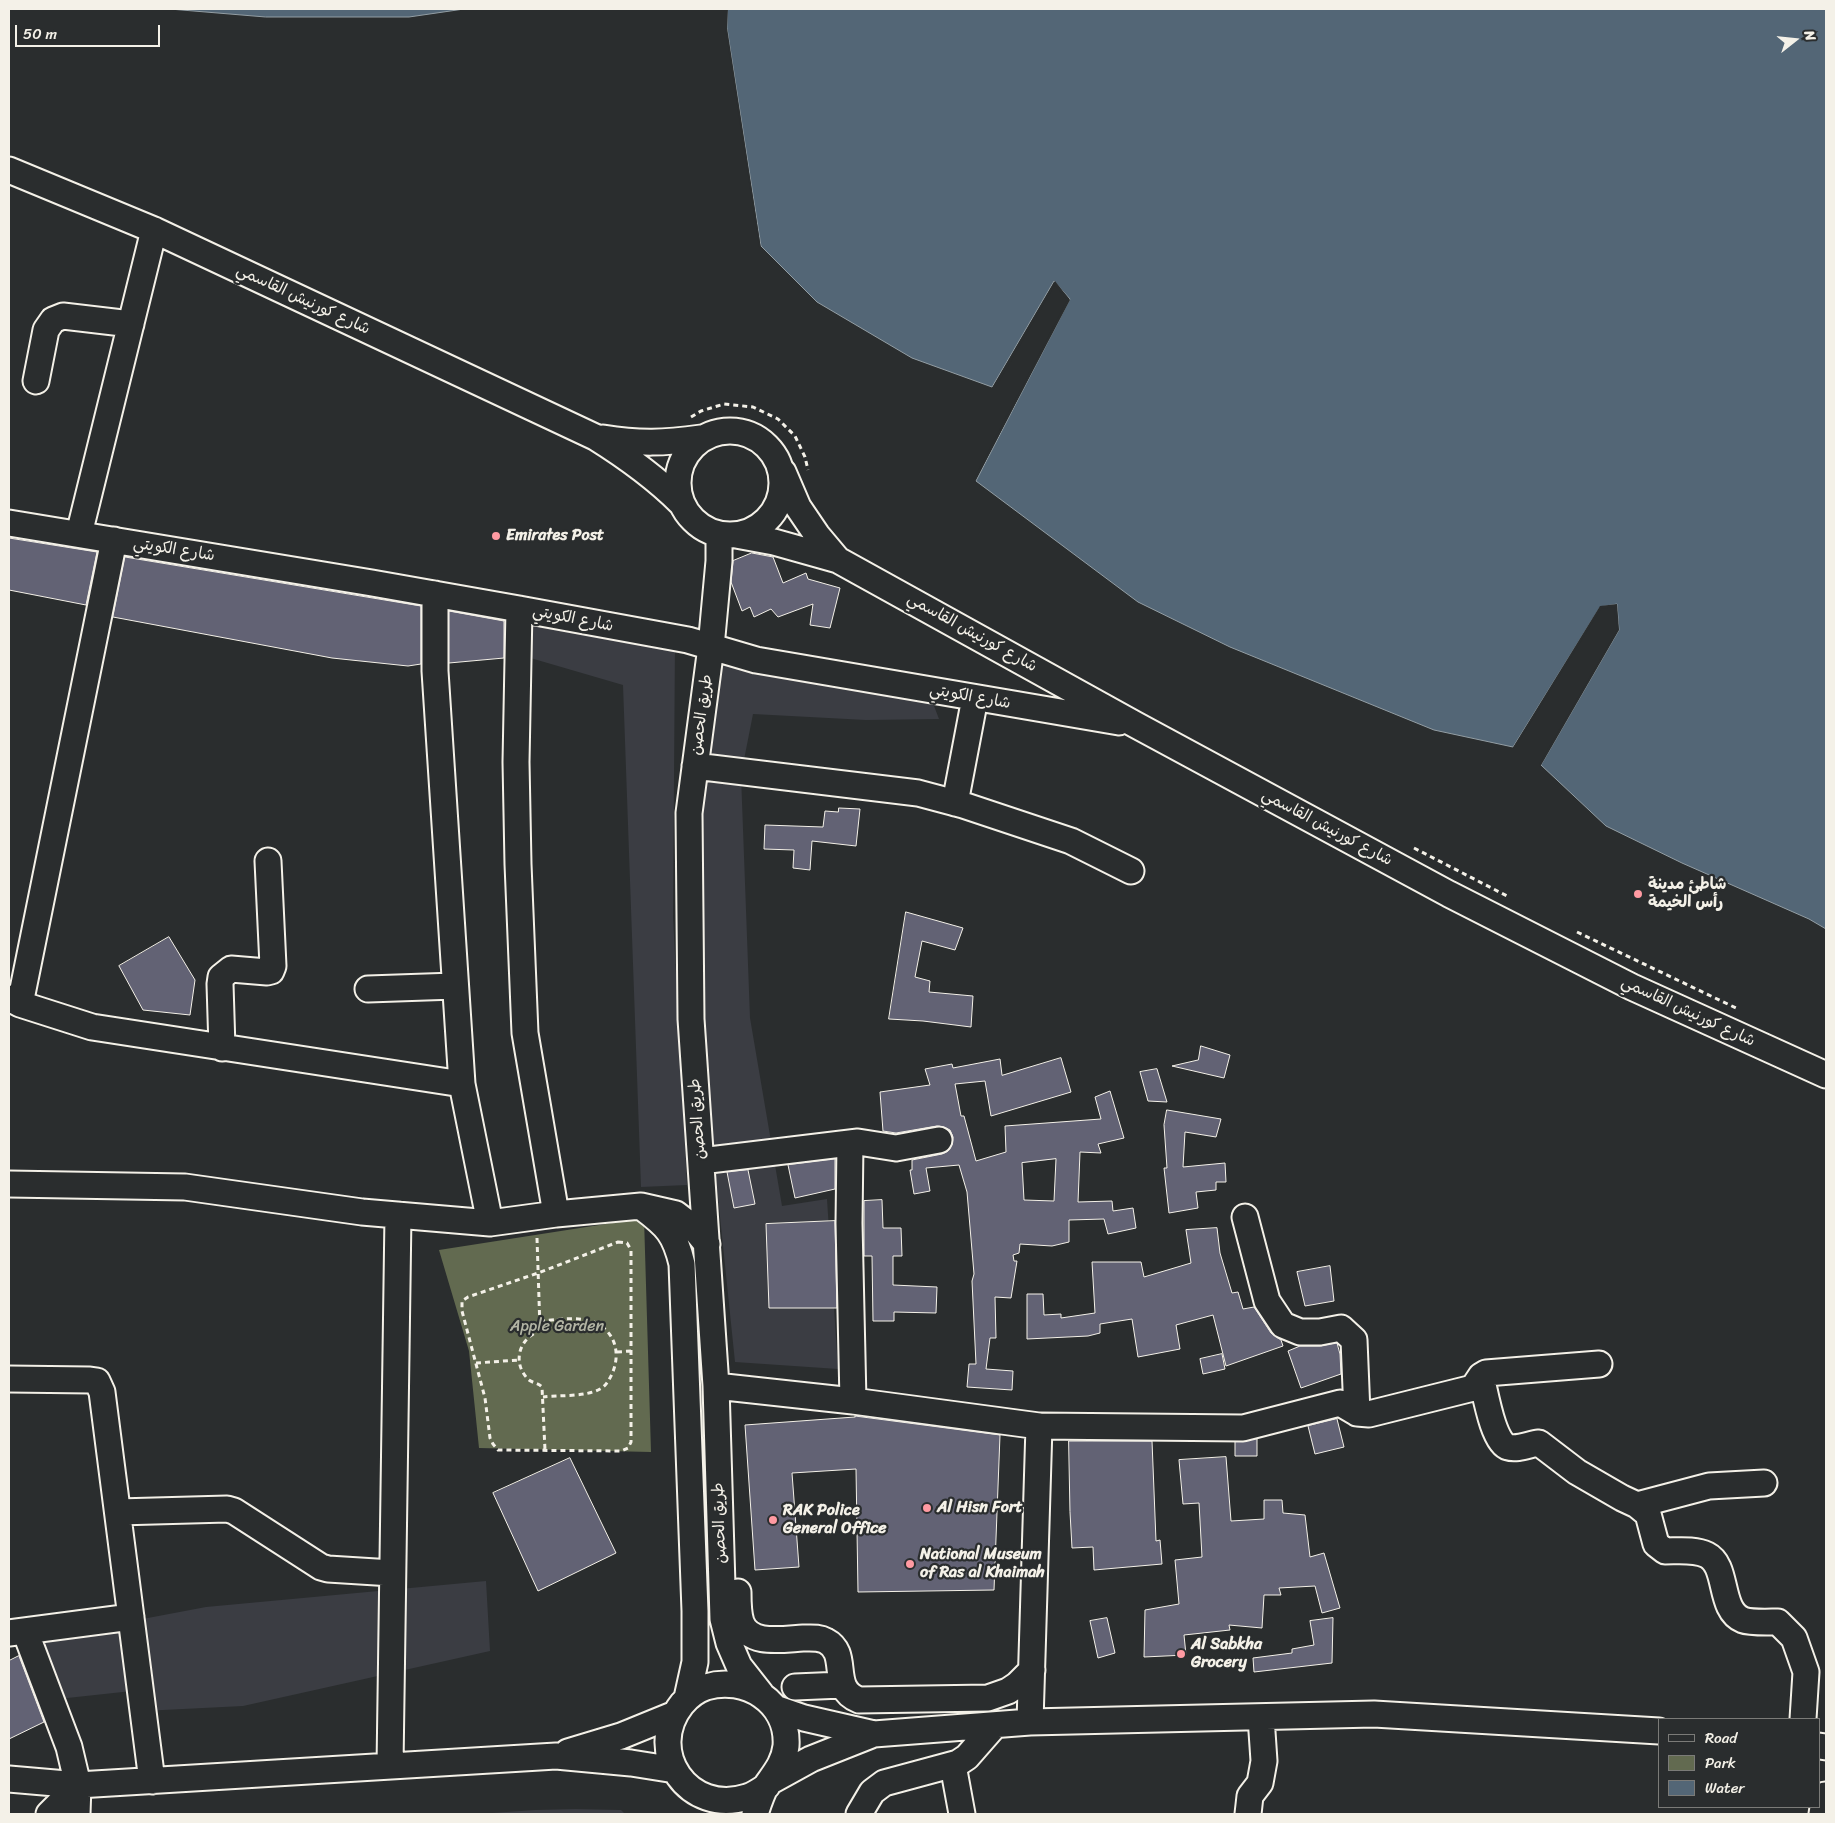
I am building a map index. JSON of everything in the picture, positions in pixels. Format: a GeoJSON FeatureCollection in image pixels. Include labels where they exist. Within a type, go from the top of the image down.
{"type":"FeatureCollection","features":[{"type":"Feature","properties":{"kind":"street","name":"شارع كورنيش القاسمي"},"geometry":{"type":"LineString","coordinates":[[10,175],[154,230],[595,437],[653,476],[681,503]]}},
{"type":"Feature","properties":{"kind":"street"},"geometry":{"type":"LineString","coordinates":[[79,534],[154,230]]}},
{"type":"Feature","properties":{"kind":"street"},"geometry":{"type":"LineString","coordinates":[[36,381],[46,330],[53,320],[63,316],[130,324]]}},
{"type":"Feature","properties":{"kind":"street"},"geometry":{"type":"LineString","coordinates":[[738,430],[756,437],[771,449],[780,466],[783,485],[779,503],[768,519],[754,530],[727,535],[703,528],[690,517],[681,503],[678,479],[684,455],[701,438],[719,431],[738,430]]}},
{"type":"Feature","properties":{"kind":"street","name":"شارع كورنيش القاسمي"},"geometry":{"type":"LineString","coordinates":[[595,437],[635,443],[664,443],[701,438]]}},
{"type":"Feature","properties":{"kind":"street","name":"شارع كورنيش القاسمي"},"geometry":{"type":"LineString","coordinates":[[780,466],[798,506],[817,535],[838,560]]}},
{"type":"Feature","properties":{"kind":"street","name":"شارع الكويتي"},"geometry":{"type":"LineString","coordinates":[[9,523],[519,608],[688,640],[756,660],[1136,725]]}},
{"type":"Feature","properties":{"kind":"street","name":"شارع كورنيش القاسمي"},"geometry":{"type":"LineString","coordinates":[[727,535],[783,544],[838,560],[1136,725],[1466,903],[1632,987],[1826,1075]]}},
{"type":"Feature","properties":{"kind":"street","name":"طريق الحصن"},"geometry":{"type":"LineString","coordinates":[[727,535],[720,561],[689,813],[691,1019],[716,1386],[723,1619],[729,1643],[739,1666],[768,1701]]}},
{"type":"Feature","properties":{"kind":"street"},"geometry":{"type":"LineString","coordinates":[[114,540],[14,1001],[92,1027],[462,1084]]}},
{"type":"Feature","properties":{"kind":"street"},"geometry":{"type":"LineString","coordinates":[[435,594],[436,671],[462,1084],[490,1223]]}},
{"type":"Feature","properties":{"kind":"street"},"geometry":{"type":"LineString","coordinates":[[519,608],[516,762],[525,1033],[546,1216]]}},
{"type":"Feature","properties":{"kind":"street"},"geometry":{"type":"LineString","coordinates":[[955,803],[975,698]]}},
{"type":"Feature","properties":{"kind":"street"},"geometry":{"type":"LineString","coordinates":[[695,766],[918,793],[955,803],[1071,841],[1131,870]]}},
{"type":"Feature","properties":{"kind":"street"},"geometry":{"type":"LineString","coordinates":[[222,1048],[221,976],[231,969],[267,972],[271,971],[273,966],[268,861]]}},
{"type":"Feature","properties":{"kind":"street"},"geometry":{"type":"LineString","coordinates":[[368,989],[456,986]]}},
{"type":"Feature","properties":{"kind":"street"},"geometry":{"type":"LineString","coordinates":[[701,1161],[858,1142],[896,1148],[940,1140]]}},
{"type":"Feature","properties":{"kind":"street"},"geometry":{"type":"LineString","coordinates":[[850,1143],[849,1223],[854,1401]]}},
{"type":"Feature","properties":{"kind":"street"},"geometry":{"type":"LineString","coordinates":[[9,1184],[185,1187],[362,1212],[490,1223],[641,1206],[676,1214],[694,1228],[707,1244]]}},
{"type":"Feature","properties":{"kind":"street","name":"طريق الحصن"},"geometry":{"type":"LineString","coordinates":[[641,1206],[663,1223],[677,1243],[682,1264],[695,1611],[695,1662],[681,1706]]}},
{"type":"Feature","properties":{"kind":"street"},"geometry":{"type":"LineString","coordinates":[[390,1766],[398,1215]]}},
{"type":"Feature","properties":{"kind":"street"},"geometry":{"type":"LineString","coordinates":[[1246,1217],[1267,1301],[1283,1326],[1300,1332],[1320,1332],[1341,1328],[1354,1340],[1357,1413]]}},
{"type":"Feature","properties":{"kind":"street"},"geometry":{"type":"LineString","coordinates":[[716,1386],[854,1401],[1039,1426],[1243,1428],[1340,1403],[1357,1413],[1369,1414],[1473,1388],[1481,1376],[1486,1373],[1599,1364]]}},
{"type":"Feature","properties":{"kind":"street"},"geometry":{"type":"LineString","coordinates":[[1481,1376],[1496,1435],[1502,1445],[1511,1448],[1539,1442],[1577,1472],[1637,1505],[1648,1514],[1656,1544],[1665,1551],[1698,1552],[1708,1555],[1717,1565],[1732,1612],[1743,1620],[1778,1622],[1794,1638],[1806,1672],[1803,1718]]}},
{"type":"Feature","properties":{"kind":"street"},"geometry":{"type":"LineString","coordinates":[[9,1379],[90,1380],[96,1381],[102,1392],[152,1780]]}},
{"type":"Feature","properties":{"kind":"street"},"geometry":{"type":"LineString","coordinates":[[1030,1722],[1039,1426]]}},
{"type":"Feature","properties":{"kind":"street"},"geometry":{"type":"LineString","coordinates":[[1637,1505],[1709,1486],[1764,1483]]}},
{"type":"Feature","properties":{"kind":"street"},"geometry":{"type":"LineString","coordinates":[[118,1512],[227,1509],[234,1511],[321,1567],[392,1573]]}},
{"type":"Feature","properties":{"kind":"street"},"geometry":{"type":"LineString","coordinates":[[719,1516],[732,1542],[741,1624],[755,1638],[820,1638],[827,1641],[838,1654],[842,1685],[851,1697],[858,1700],[968,1700],[988,1698],[1008,1691],[1032,1670]]}},
{"type":"Feature","properties":{"kind":"street"},"geometry":{"type":"LineString","coordinates":[[76,1814],[78,1785],[69,1747],[17,1632],[131,1617]]}},
{"type":"Feature","properties":{"kind":"street"},"geometry":{"type":"LineString","coordinates":[[556,1756],[621,1736],[681,1706],[704,1687],[724,1683],[743,1685],[768,1701],[804,1718],[874,1734],[1030,1722],[1374,1714],[1658,1731]]}},
{"type":"Feature","properties":{"kind":"street"},"geometry":{"type":"LineString","coordinates":[[795,1687],[842,1685]]}},
{"type":"Feature","properties":{"kind":"street"},"geometry":{"type":"LineString","coordinates":[[968,1700],[968,1727]]}},
{"type":"Feature","properties":{"kind":"street"},"geometry":{"type":"LineString","coordinates":[[755,1814],[769,1783],[781,1764],[786,1745],[784,1726],[768,1701]]}},
{"type":"Feature","properties":{"kind":"street"},"geometry":{"type":"LineString","coordinates":[[681,1706],[668,1732],[668,1752],[698,1814]]}},
{"type":"Feature","properties":{"kind":"street"},"geometry":{"type":"LineString","coordinates":[[1248,1814],[1250,1796],[1260,1783],[1264,1762],[1261,1717]]}},
{"type":"Feature","properties":{"kind":"street"},"geometry":{"type":"LineString","coordinates":[[859,1814],[872,1792],[884,1783],[953,1765],[967,1757],[995,1725]]}},
{"type":"Feature","properties":{"kind":"street"},"geometry":{"type":"LineString","coordinates":[[9,1779],[78,1785],[556,1756],[631,1763],[682,1779],[707,1798],[728,1802],[749,1797],[811,1759],[874,1734]]}},
{"type":"Feature","properties":{"kind":"street"},"geometry":{"type":"LineString","coordinates":[[953,1765],[962,1814]]}},
{"type":"Feature","properties":{"kind":"street"},"geometry":{"type":"LineString","coordinates":[[49,1814],[78,1785]]}},
{"type":"Feature","properties":{"kind":"path"},"geometry":{"type":"LineString","coordinates":[[545,1450],[542,1387],[531,1382],[525,1376],[519,1360],[519,1351],[528,1338],[540,1328],[538,1273],[546,1216]]}},
{"type":"Feature","properties":{"kind":"path"},"geometry":{"type":"LineString","coordinates":[[618,1242],[627,1243],[631,1250],[631,1351],[631,1442],[628,1448],[622,1451],[498,1450],[492,1444],[490,1438],[485,1398],[462,1311],[462,1301],[468,1296],[538,1273],[618,1242]]}},
{"type":"Feature","properties":{"kind":"path"},"geometry":{"type":"LineString","coordinates":[[540,1321],[575,1319],[597,1324],[610,1335],[617,1352],[616,1364],[610,1380],[602,1388],[591,1393],[543,1397]]}},
{"type":"Feature","properties":{"kind":"path"},"geometry":{"type":"LineString","coordinates":[[617,1352],[631,1351]]}},
{"type":"Feature","properties":{"kind":"path"},"geometry":{"type":"LineString","coordinates":[[476,1364],[519,1360]]}},
{"type":"Feature","properties":{"kind":"shaded area"},"geometry":{"type":"Polygon","coordinates":[[[528,616],[675,640],[673,917],[687,1185],[641,1187],[623,685],[527,657],[528,616]]]}},
{"type":"Feature","properties":{"kind":"shaded area"},"geometry":{"type":"Polygon","coordinates":[[[732,661],[931,698],[939,719],[866,720],[753,714],[741,775],[750,1018],[782,1206],[827,1199],[838,1369],[735,1362],[716,1178],[697,1073],[697,844],[716,670],[732,661]]]}},
{"type":"Feature","properties":{"kind":"shaded area"},"geometry":{"type":"Polygon","coordinates":[[[486,1581],[490,1651],[243,1706],[143,1711],[132,1691],[58,1699],[37,1639],[206,1607],[486,1581]]]}},
{"type":"Feature","properties":{"kind":"shaded area"},"geometry":{"type":"Polygon","coordinates":[[[535,1810],[621,1810],[625,1814],[478,1814],[535,1810]]]}},
{"type":"Feature","properties":{"kind":"green space","name":"Apple Garden"},"geometry":{"type":"Polygon","coordinates":[[[644,1218],[651,1452],[479,1448],[469,1351],[439,1250],[644,1218]]]}},
{"type":"Feature","properties":{"kind":"water"},"geometry":{"type":"Polygon","coordinates":[[[170,9],[464,9],[409,17],[266,17],[170,9]]]}},
{"type":"Feature","properties":{"kind":"water"},"geometry":{"type":"Polygon","coordinates":[[[728,9],[1826,9],[1826,929],[1809,919],[1682,863],[1606,826],[1541,765],[1619,630],[1617,604],[1600,607],[1513,747],[1434,730],[1230,647],[1138,602],[976,481],[1070,299],[1054,281],[992,387],[912,358],[817,302],[761,246],[727,28],[728,9]]]}},
{"type":"Feature","properties":{"kind":"pier"},"geometry":{"type":"Polygon","coordinates":[[[725,9],[728,9],[727,28],[761,249],[759,247],[725,28],[725,9]]]}},
{"type":"Feature","properties":{"kind":"pier"},"geometry":{"type":"Polygon","coordinates":[[[1055,281],[1070,300],[974,483],[973,480],[1067,300],[1055,285],[995,389],[991,390],[1055,281]]]}},
{"type":"Feature","properties":{"kind":"pier"},"geometry":{"type":"Polygon","coordinates":[[[1617,604],[1619,630],[1540,767],[1539,764],[1617,630],[1614,607],[1601,609],[1515,748],[1512,749],[1600,606],[1617,604]]]}},
{"type":"Feature","properties":{"kind":"building"},"geometry":{"type":"Polygon","coordinates":[[[9,538],[97,552],[86,605],[9,590],[9,538]]]}},
{"type":"Feature","properties":{"kind":"building"},"geometry":{"type":"Polygon","coordinates":[[[752,553],[773,557],[783,583],[806,573],[808,579],[840,588],[830,628],[810,625],[813,604],[778,617],[771,609],[754,617],[750,607],[742,611],[731,582],[733,561],[752,553]]]}},
{"type":"Feature","properties":{"kind":"building"},"geometry":{"type":"Polygon","coordinates":[[[125,557],[421,606],[421,664],[408,666],[332,658],[113,617],[125,557]]]}},
{"type":"Feature","properties":{"kind":"building"},"geometry":{"type":"Polygon","coordinates":[[[449,611],[504,621],[504,658],[449,663],[449,611]]]}},
{"type":"Feature","properties":{"kind":"building"},"geometry":{"type":"Polygon","coordinates":[[[839,808],[860,809],[856,846],[812,841],[810,870],[793,868],[794,850],[764,849],[765,825],[823,827],[825,811],[838,812],[839,808]]]}},
{"type":"Feature","properties":{"kind":"building"},"geometry":{"type":"Polygon","coordinates":[[[906,912],[963,928],[955,950],[922,941],[915,977],[930,981],[929,992],[973,996],[971,1027],[889,1019],[906,912]]]}},
{"type":"Feature","properties":{"kind":"building"},"geometry":{"type":"Polygon","coordinates":[[[169,937],[195,980],[190,1015],[143,1010],[119,966],[169,937]]]}},
{"type":"Feature","properties":{"kind":"building"},"geometry":{"type":"Polygon","coordinates":[[[1201,1046],[1230,1055],[1224,1078],[1172,1066],[1198,1060],[1201,1046]]]}},
{"type":"Feature","properties":{"kind":"building"},"geometry":{"type":"Polygon","coordinates":[[[1061,1058],[1071,1092],[991,1116],[985,1081],[955,1084],[961,1116],[964,1116],[976,1161],[1006,1152],[1005,1126],[1101,1119],[1095,1097],[1110,1091],[1124,1138],[1098,1144],[1101,1153],[1080,1152],[1078,1202],[1112,1201],[1113,1211],[1133,1208],[1136,1228],[1108,1234],[1104,1219],[1069,1220],[1069,1242],[1052,1246],[1020,1244],[1019,1253],[1013,1255],[1014,1261],[1017,1261],[1011,1298],[995,1297],[996,1338],[990,1338],[986,1369],[1013,1371],[1012,1390],[967,1387],[969,1364],[976,1364],[972,1281],[974,1274],[967,1192],[959,1165],[926,1168],[930,1191],[914,1194],[910,1170],[912,1170],[912,1160],[948,1151],[952,1145],[953,1137],[950,1130],[937,1126],[896,1133],[883,1131],[880,1092],[930,1085],[925,1069],[952,1064],[953,1068],[1000,1059],[1002,1075],[1061,1058]],[[1056,1159],[1022,1163],[1024,1200],[1054,1201],[1056,1159]]]}},
{"type":"Feature","properties":{"kind":"building"},"geometry":{"type":"Polygon","coordinates":[[[1157,1069],[1167,1102],[1148,1101],[1140,1072],[1157,1069]]]}},
{"type":"Feature","properties":{"kind":"building"},"geometry":{"type":"Polygon","coordinates":[[[1167,1110],[1221,1119],[1216,1137],[1185,1132],[1183,1167],[1225,1163],[1226,1182],[1216,1182],[1216,1190],[1196,1192],[1198,1208],[1169,1213],[1164,1168],[1167,1168],[1164,1125],[1167,1110]]]}},
{"type":"Feature","properties":{"kind":"building"},"geometry":{"type":"Polygon","coordinates":[[[835,1159],[835,1189],[795,1198],[788,1165],[835,1159]]]}},
{"type":"Feature","properties":{"kind":"building"},"geometry":{"type":"Polygon","coordinates":[[[748,1170],[755,1204],[734,1208],[727,1172],[748,1170]]]}},
{"type":"Feature","properties":{"kind":"building"},"geometry":{"type":"Polygon","coordinates":[[[882,1200],[883,1228],[901,1228],[902,1256],[893,1256],[893,1285],[937,1287],[936,1313],[894,1312],[894,1321],[873,1321],[872,1256],[864,1256],[864,1201],[882,1200]]]}},
{"type":"Feature","properties":{"kind":"building"},"geometry":{"type":"Polygon","coordinates":[[[835,1221],[837,1308],[769,1308],[766,1224],[835,1221]]]}},
{"type":"Feature","properties":{"kind":"building"},"geometry":{"type":"Polygon","coordinates":[[[1217,1228],[1220,1253],[1232,1293],[1238,1292],[1243,1309],[1254,1307],[1271,1333],[1281,1340],[1283,1346],[1226,1366],[1213,1315],[1176,1325],[1180,1349],[1138,1357],[1132,1319],[1100,1324],[1100,1333],[1088,1336],[1027,1339],[1027,1294],[1043,1294],[1044,1315],[1061,1314],[1061,1318],[1095,1313],[1092,1262],[1141,1262],[1144,1277],[1191,1263],[1186,1230],[1217,1228]]]}},
{"type":"Feature","properties":{"kind":"building"},"geometry":{"type":"Polygon","coordinates":[[[1330,1266],[1334,1301],[1305,1306],[1297,1272],[1330,1266]]]}},
{"type":"Feature","properties":{"kind":"building"},"geometry":{"type":"Polygon","coordinates":[[[1337,1343],[1340,1354],[1341,1374],[1301,1388],[1288,1351],[1300,1346],[1320,1346],[1337,1343]]]}},
{"type":"Feature","properties":{"kind":"building"},"geometry":{"type":"Polygon","coordinates":[[[1222,1354],[1225,1369],[1203,1374],[1200,1359],[1222,1354]]]}},
{"type":"Feature","properties":{"kind":"building","name":"Al Hisn Fort"},"geometry":{"type":"Polygon","coordinates":[[[855,1416],[1000,1435],[994,1590],[858,1592],[856,1469],[792,1473],[799,1567],[755,1570],[745,1425],[855,1416]]]}},
{"type":"Feature","properties":{"kind":"building"},"geometry":{"type":"Polygon","coordinates":[[[1337,1419],[1344,1447],[1315,1454],[1308,1426],[1337,1419]]]}},
{"type":"Feature","properties":{"kind":"building"},"geometry":{"type":"Polygon","coordinates":[[[1257,1439],[1257,1456],[1235,1456],[1235,1442],[1257,1439]]]}},
{"type":"Feature","properties":{"kind":"building"},"geometry":{"type":"Polygon","coordinates":[[[1069,1441],[1152,1441],[1156,1541],[1160,1540],[1162,1564],[1094,1570],[1093,1547],[1072,1548],[1069,1441]]]}},
{"type":"Feature","properties":{"kind":"building"},"geometry":{"type":"Polygon","coordinates":[[[1226,1457],[1231,1521],[1264,1519],[1264,1500],[1282,1500],[1283,1513],[1305,1515],[1310,1557],[1324,1553],[1340,1608],[1322,1613],[1315,1586],[1279,1588],[1281,1595],[1264,1595],[1262,1628],[1229,1625],[1230,1630],[1184,1635],[1186,1655],[1144,1657],[1145,1610],[1179,1604],[1175,1560],[1202,1557],[1199,1503],[1183,1504],[1179,1460],[1226,1457]]]}},
{"type":"Feature","properties":{"kind":"building"},"geometry":{"type":"Polygon","coordinates":[[[570,1458],[616,1553],[538,1591],[493,1493],[570,1458]]]}},
{"type":"Feature","properties":{"kind":"building"},"geometry":{"type":"Polygon","coordinates":[[[1107,1618],[1115,1653],[1098,1658],[1090,1621],[1107,1618]]]}},
{"type":"Feature","properties":{"kind":"building"},"geometry":{"type":"Polygon","coordinates":[[[1333,1618],[1332,1663],[1254,1672],[1253,1658],[1292,1653],[1292,1649],[1314,1645],[1310,1621],[1333,1618]]]}},
{"type":"Feature","properties":{"kind":"building"},"geometry":{"type":"Polygon","coordinates":[[[19,1656],[44,1722],[9,1739],[9,1661],[19,1656]]]}},
{"type":"Feature","properties":{"kind":"place","name":"Emirates Post"},"geometry":{"type":"Point","coordinates":[496,536]}},
{"type":"Feature","properties":{"kind":"place","name":"شاطئ مدينة رأس الخيمة"},"geometry":{"type":"Point","coordinates":[1638,894]}},
{"type":"Feature","properties":{"kind":"place","name":"Al Hisn Fort"},"geometry":{"type":"Point","coordinates":[927,1508]}},
{"type":"Feature","properties":{"kind":"place","name":"RAK Police General Office"},"geometry":{"type":"Point","coordinates":[773,1520]}},
{"type":"Feature","properties":{"kind":"place","name":"National Museum of Ras al Khaimah"},"geometry":{"type":"Point","coordinates":[910,1564]}},
{"type":"Feature","properties":{"kind":"place","name":"Al Sabkha Grocery"},"geometry":{"type":"Point","coordinates":[1181,1654]}}]}
